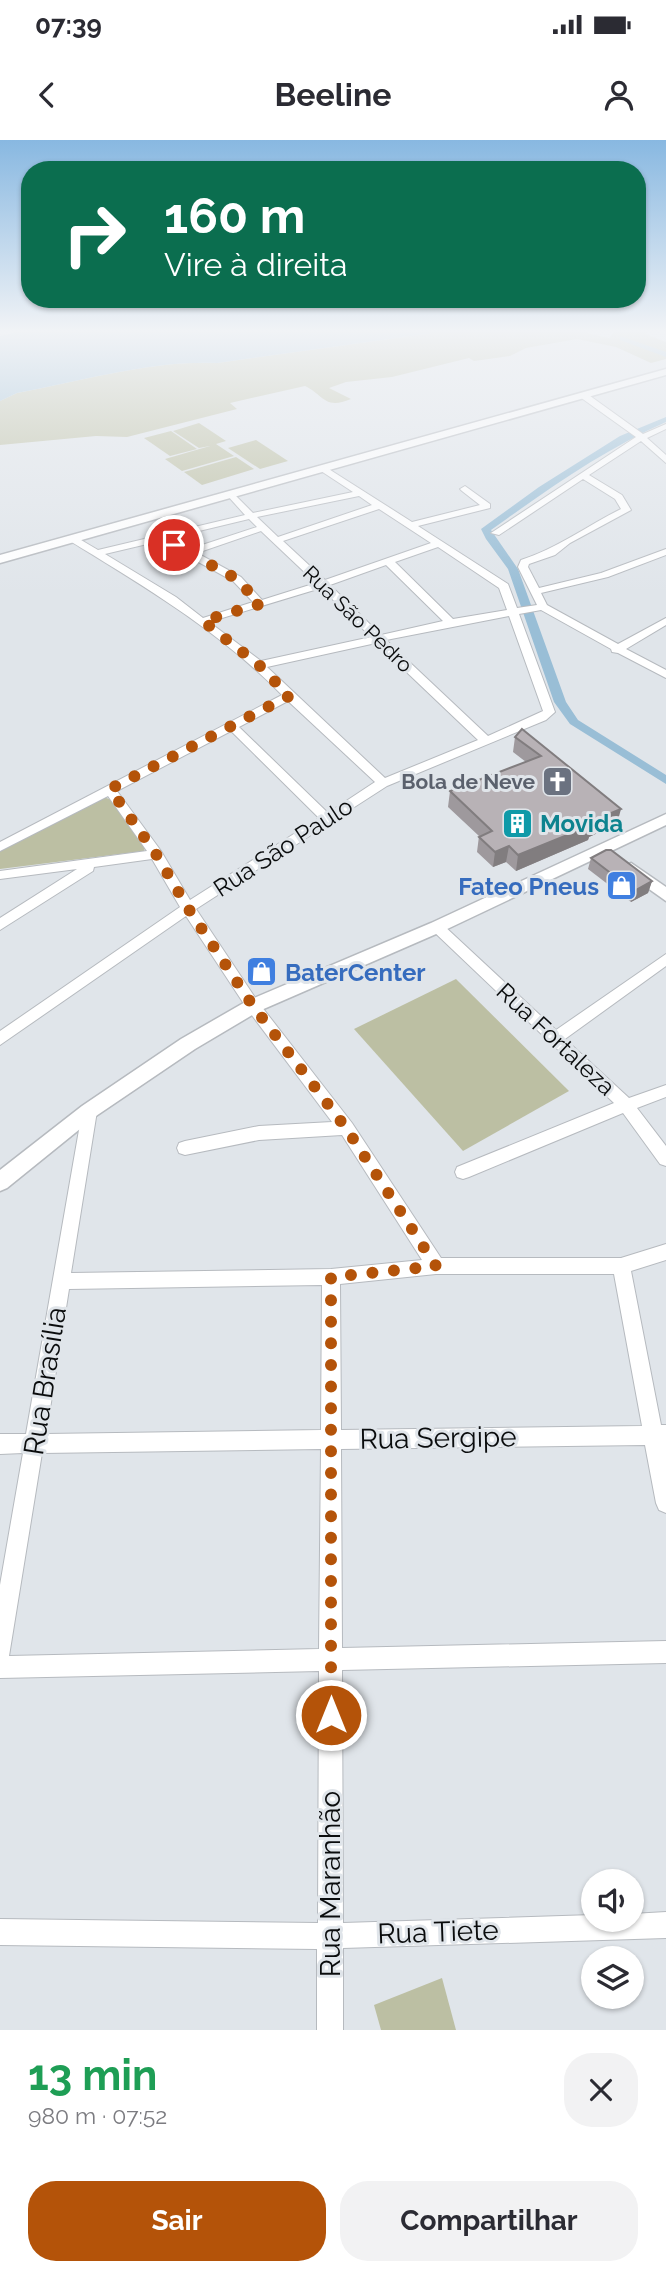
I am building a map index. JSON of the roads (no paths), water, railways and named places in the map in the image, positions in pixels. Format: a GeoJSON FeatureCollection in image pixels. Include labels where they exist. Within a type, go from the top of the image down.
{"type":"FeatureCollection","features":[{"type":"Feature","properties":{"kind":"main road"},"geometry":{"type":"LineString","coordinates":[[0,559],[73,540],[487,417]]}},
{"type":"Feature","properties":{"kind":"main road"},"geometry":{"type":"LineString","coordinates":[[0,548],[117,517],[324,469],[505,417]]}},
{"type":"Feature","properties":{"kind":"main road"},"geometry":{"type":"LineString","coordinates":[[73,540],[78,532],[117,517]]}},
{"type":"Feature","properties":{"kind":"main road"},"geometry":{"type":"LineString","coordinates":[[0,1182],[89,1111],[188,1044],[253,1006],[437,927],[575,858],[618,845],[666,819]]}},
{"type":"Feature","properties":{"kind":"main road"},"geometry":{"type":"LineString","coordinates":[[575,858],[618,845]]}},
{"type":"Feature","properties":{"kind":"main road"},"geometry":{"type":"LineString","coordinates":[[618,845],[666,895]]}},
{"type":"Feature","properties":{"kind":"street"},"geometry":{"type":"LineString","coordinates":[[616,417],[633,429],[666,460]]}},
{"type":"Feature","properties":{"kind":"street"},"geometry":{"type":"LineString","coordinates":[[496,533],[642,437],[666,426]]}},
{"type":"Feature","properties":{"kind":"street"},"geometry":{"type":"LineString","coordinates":[[324,469],[504,586],[517,611]]}},
{"type":"Feature","properties":{"kind":"street"},"geometry":{"type":"LineString","coordinates":[[541,608],[522,564],[552,554],[567,541],[626,510],[619,497],[584,476]]}},
{"type":"Feature","properties":{"kind":"street"},"geometry":{"type":"LineString","coordinates":[[412,525],[487,506],[465,489]]}},
{"type":"Feature","properties":{"kind":"street","name":"Rua São Pedro"},"geometry":{"type":"LineString","coordinates":[[235,491],[250,516],[262,528],[485,740]]}},
{"type":"Feature","properties":{"kind":"street"},"geometry":{"type":"LineString","coordinates":[[94,554],[250,516],[360,493]]}},
{"type":"Feature","properties":{"kind":"street"},"geometry":{"type":"LineString","coordinates":[[276,540],[380,505]]}},
{"type":"Feature","properties":{"kind":"street"},"geometry":{"type":"LineString","coordinates":[[188,553],[262,528]]}},
{"type":"Feature","properties":{"kind":"street"},"geometry":{"type":"LineString","coordinates":[[160,537],[237,579],[260,604]]}},
{"type":"Feature","properties":{"kind":"street"},"geometry":{"type":"LineString","coordinates":[[73,540],[172,599],[203,621],[259,665],[383,783]]}},
{"type":"Feature","properties":{"kind":"street"},"geometry":{"type":"LineString","coordinates":[[203,621],[323,584],[440,543]]}},
{"type":"Feature","properties":{"kind":"street"},"geometry":{"type":"LineString","coordinates":[[535,592],[604,575],[666,552]]}},
{"type":"Feature","properties":{"kind":"street"},"geometry":{"type":"LineString","coordinates":[[389,562],[451,623]]}},
{"type":"Feature","properties":{"kind":"street"},"geometry":{"type":"LineString","coordinates":[[259,665],[451,623],[541,608],[666,675]]}},
{"type":"Feature","properties":{"kind":"street","name":"Rua São Paulo"},"geometry":{"type":"LineString","coordinates":[[0,1039],[188,908],[325,817],[383,783],[542,718],[549,712],[517,611]]}},
{"type":"Feature","properties":{"kind":"street"},"geometry":{"type":"LineString","coordinates":[[616,650],[666,621]]}},
{"type":"Feature","properties":{"kind":"street"},"geometry":{"type":"LineString","coordinates":[[0,847],[289,696]]}},
{"type":"Feature","properties":{"kind":"street"},"geometry":{"type":"LineString","coordinates":[[233,726],[325,817]]}},
{"type":"Feature","properties":{"kind":"street"},"geometry":{"type":"LineString","coordinates":[[110,789],[156,854],[253,1006],[346,1128],[436,1266]]}},
{"type":"Feature","properties":{"kind":"street"},"geometry":{"type":"LineString","coordinates":[[0,875],[156,854]]}},
{"type":"Feature","properties":{"kind":"street"},"geometry":{"type":"LineString","coordinates":[[0,925],[93,864]]}},
{"type":"Feature","properties":{"kind":"street","name":"Rua Fortaleza"},"geometry":{"type":"LineString","coordinates":[[437,927],[626,1105],[666,1158]]}},
{"type":"Feature","properties":{"kind":"street"},"geometry":{"type":"LineString","coordinates":[[555,1038],[666,959]]}},
{"type":"Feature","properties":{"kind":"street"},"geometry":{"type":"LineString","coordinates":[[463,1172],[666,1091]]}},
{"type":"Feature","properties":{"kind":"street","name":"Rua Brasília"},"geometry":{"type":"LineString","coordinates":[[0,1650],[89,1111]]}},
{"type":"Feature","properties":{"kind":"street"},"geometry":{"type":"LineString","coordinates":[[185,1149],[259,1133],[346,1128]]}},
{"type":"Feature","properties":{"kind":"street"},"geometry":{"type":"LineString","coordinates":[[61,1280],[331,1277],[436,1266],[621,1266],[666,1252]]}},
{"type":"Feature","properties":{"kind":"street"},"geometry":{"type":"LineString","coordinates":[[621,1266],[660,1435],[666,1503]]}},
{"type":"Feature","properties":{"kind":"street","name":"Rua Maranhão"},"geometry":{"type":"LineString","coordinates":[[330,2030],[331,1277]]}},
{"type":"Feature","properties":{"kind":"street","name":"Rua Sergipe"},"geometry":{"type":"LineString","coordinates":[[0,1444],[660,1435]]}},
{"type":"Feature","properties":{"kind":"street"},"geometry":{"type":"LineString","coordinates":[[0,1667],[666,1652]]}},
{"type":"Feature","properties":{"kind":"street","name":"Rua Tiete"},"geometry":{"type":"LineString","coordinates":[[0,1933],[330,1936],[666,1924]]}},
{"type":"Feature","properties":{"kind":"waterway"},"geometry":{"type":"LineString","coordinates":[[666,419],[623,438],[542,489],[486,529],[513,569],[560,702],[574,722],[666,780]]}},
{"type":"Feature","properties":{"kind":"place","name":"Bola de Neve"},"geometry":{"type":"Point","coordinates":[558,781]}},
{"type":"Feature","properties":{"kind":"place","name":"Movida"},"geometry":{"type":"Point","coordinates":[517,823]}},
{"type":"Feature","properties":{"kind":"place","name":"Fateo Pneus"},"geometry":{"type":"Point","coordinates":[622,886]}},
{"type":"Feature","properties":{"kind":"place","name":"BaterCenter"},"geometry":{"type":"Point","coordinates":[262,972]}}]}
